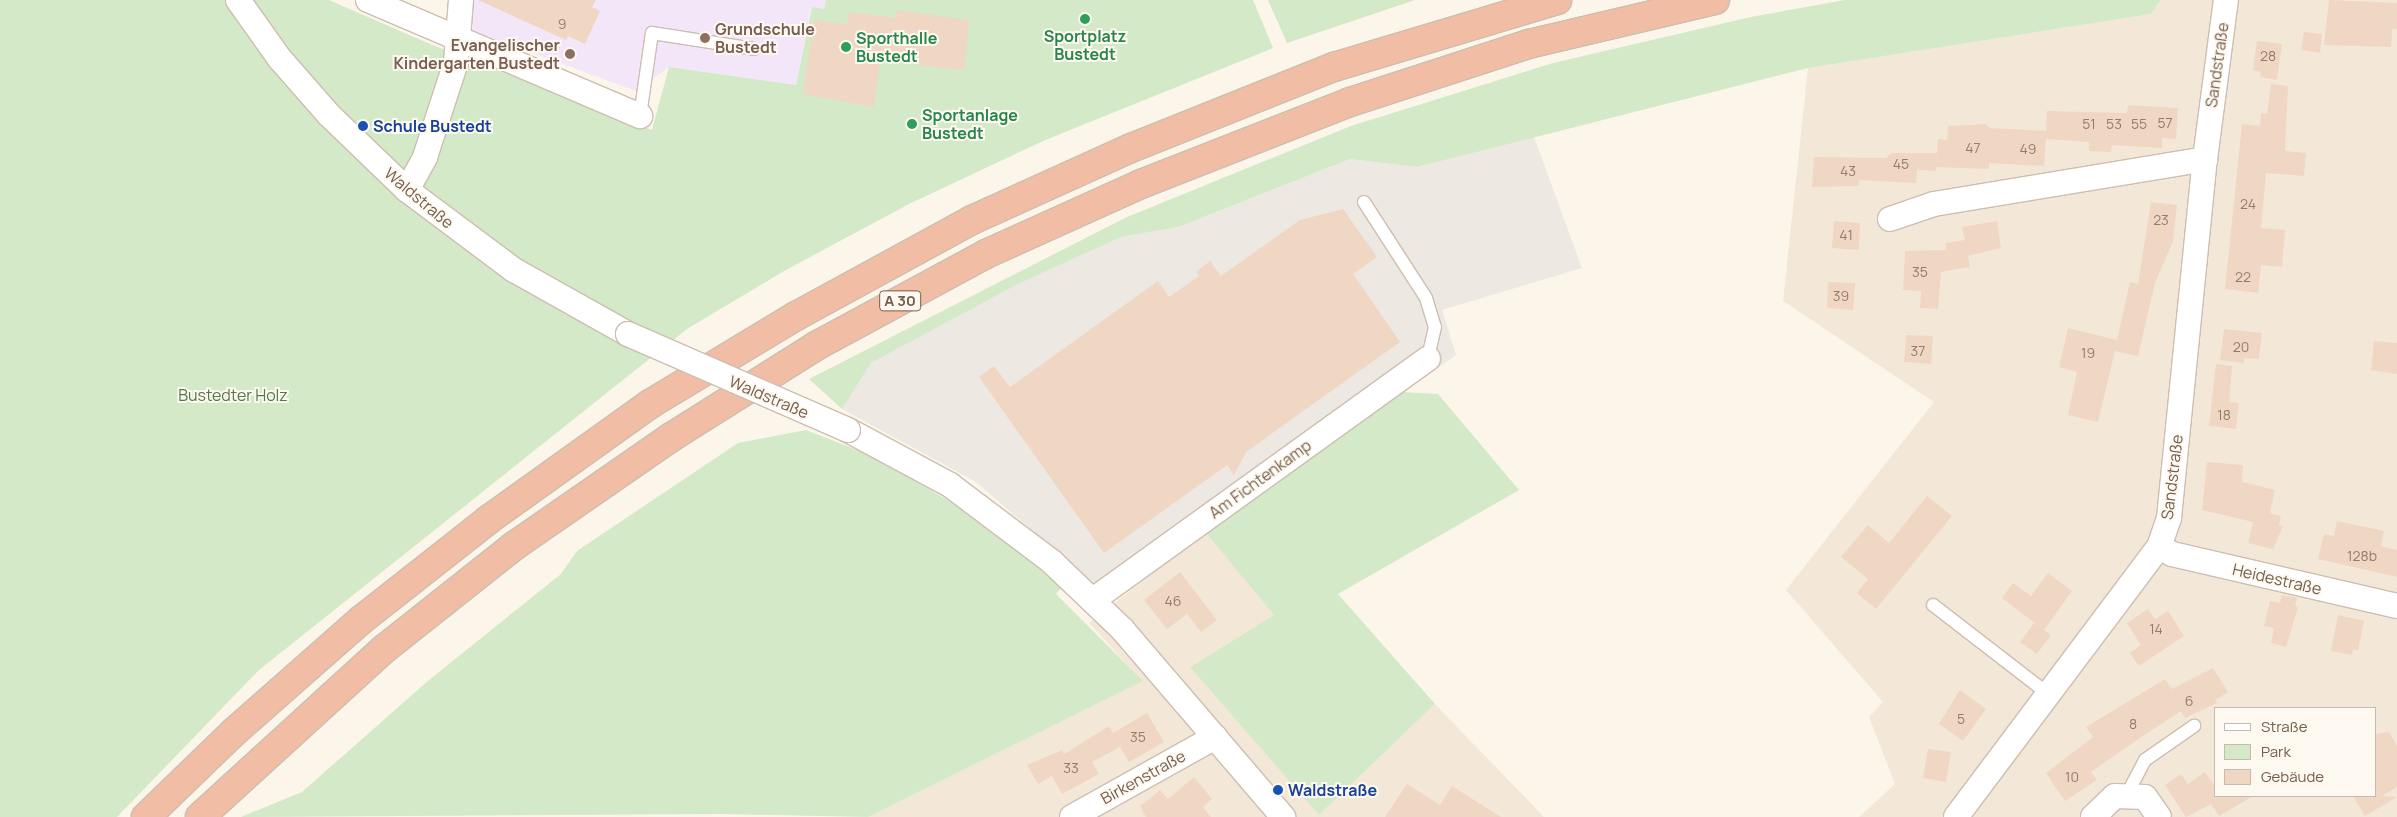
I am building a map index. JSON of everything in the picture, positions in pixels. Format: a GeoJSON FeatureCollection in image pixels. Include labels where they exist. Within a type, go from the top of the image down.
{"type":"FeatureCollection","features":[{"type":"Feature","properties":{"kind":"highway","name":"A 30"},"geometry":{"type":"LineString","coordinates":[[146,817],[234,732],[361,620],[488,520],[650,404],[796,316],[972,220],[1130,148],[1334,67],[1557,0]]}},
{"type":"Feature","properties":{"kind":"highway","name":"A 30"},"geometry":{"type":"LineString","coordinates":[[200,817],[384,649],[514,546],[670,438],[833,337],[986,254],[1141,184],[1350,102],[1529,44],[1715,0]]}},
{"type":"Feature","properties":{"kind":"street","name":"Waldstraße"},"geometry":{"type":"LineString","coordinates":[[238,0],[280,59],[329,116],[408,190],[514,270],[628,334],[848,430],[950,485],[1052,562],[1093,600],[1284,817]]}},
{"type":"Feature","properties":{"kind":"street"},"geometry":{"type":"LineString","coordinates":[[368,0],[640,116]]}},
{"type":"Feature","properties":{"kind":"street"},"geometry":{"type":"LineString","coordinates":[[408,190],[425,157],[460,39],[461,0]]}},
{"type":"Feature","properties":{"kind":"street","name":"Sandstraße"},"geometry":{"type":"LineString","coordinates":[[1956,817],[2159,547],[2170,518],[2205,159],[2226,0]]}},
{"type":"Feature","properties":{"kind":"street"},"geometry":{"type":"LineString","coordinates":[[1890,219],[1934,204],[2205,159]]}},
{"type":"Feature","properties":{"kind":"street","name":"Am Fichtenkamp"},"geometry":{"type":"LineString","coordinates":[[1093,600],[1428,358]]}},
{"type":"Feature","properties":{"kind":"street","name":"Heidestraße"},"geometry":{"type":"LineString","coordinates":[[2159,547],[2172,554],[2397,606]]}},
{"type":"Feature","properties":{"kind":"street","name":"Birkenstraße"},"geometry":{"type":"LineString","coordinates":[[1072,817],[1215,737]]}},
{"type":"Feature","properties":{"kind":"street"},"geometry":{"type":"LineString","coordinates":[[2093,817],[2115,796],[2145,797],[2159,817]]}},
{"type":"Feature","properties":{"kind":"lane"},"geometry":{"type":"LineString","coordinates":[[640,116],[652,34],[754,48]]}},
{"type":"Feature","properties":{"kind":"lane"},"geometry":{"type":"LineString","coordinates":[[1364,202],[1426,298],[1435,327],[1428,358]]}},
{"type":"Feature","properties":{"kind":"lane"},"geometry":{"type":"LineString","coordinates":[[1933,605],[2048,694]]}},
{"type":"Feature","properties":{"kind":"lane"},"geometry":{"type":"LineString","coordinates":[[2126,796],[2145,760],[2194,726]]}},
{"type":"Feature","properties":{"kind":"shaded area","name":"Grundschule Bustedt"},"geometry":{"type":"Polygon","coordinates":[[[469,0],[826,0],[824,9],[811,8],[796,85],[669,67],[636,91],[470,30],[469,0]]]}},
{"type":"Feature","properties":{"kind":"shaded area"},"geometry":{"type":"Polygon","coordinates":[[[2161,0],[2397,0],[2397,817],[1859,817],[1895,784],[1869,717],[1883,702],[1786,590],[1934,402],[1783,301],[1808,68],[2151,14],[2161,0]]]}},
{"type":"Feature","properties":{"kind":"shaded area"},"geometry":{"type":"Polygon","coordinates":[[[1534,137],[1582,268],[1442,310],[1456,355],[1205,532],[1129,591],[1095,585],[976,482],[842,409],[871,363],[1018,284],[1121,237],[1178,227],[1350,159],[1417,167],[1534,137]]]}},
{"type":"Feature","properties":{"kind":"shaded area"},"geometry":{"type":"Polygon","coordinates":[[[1205,532],[1275,615],[1191,666],[1319,815],[1435,704],[1544,817],[868,817],[1142,681],[1089,623],[1205,532]]]}},
{"type":"Feature","properties":{"kind":"green space","name":"Bustedter Holz"},"geometry":{"type":"Polygon","coordinates":[[[0,0],[329,0],[430,44],[652,130],[669,67],[796,85],[812,7],[824,9],[826,0],[1253,0],[1273,48],[1043,141],[909,204],[784,271],[687,329],[259,670],[117,817],[0,817],[0,0]]]}},
{"type":"Feature","properties":{"kind":"green space"},"geometry":{"type":"Polygon","coordinates":[[[1268,0],[1415,0],[1287,43],[1268,0]]]}},
{"type":"Feature","properties":{"kind":"green space"},"geometry":{"type":"Polygon","coordinates":[[[1845,0],[2161,0],[2151,14],[1808,68],[1417,167],[1350,159],[1178,227],[1121,237],[1018,284],[871,363],[842,409],[809,379],[1127,217],[1351,126],[1553,63],[1751,17],[1845,0]]]}},
{"type":"Feature","properties":{"kind":"green space"},"geometry":{"type":"Polygon","coordinates":[[[1403,392],[1438,394],[1519,490],[1338,594],[1435,704],[1319,815],[1190,667],[1274,615],[1205,532],[1403,392]]]}},
{"type":"Feature","properties":{"kind":"green space"},"geometry":{"type":"Polygon","coordinates":[[[806,430],[875,457],[969,513],[1062,587],[1056,594],[1143,681],[868,817],[721,814],[241,817],[302,792],[429,680],[561,574],[577,551],[738,443],[806,430]]]}},
{"type":"Feature","properties":{"kind":"building"},"geometry":{"type":"Polygon","coordinates":[[[478,0],[596,0],[592,7],[600,11],[585,44],[568,36],[566,40],[478,0]]]}},
{"type":"Feature","properties":{"kind":"building"},"geometry":{"type":"Polygon","coordinates":[[[2329,0],[2397,3],[2397,29],[2392,29],[2391,47],[2324,45],[2329,0]]]}},
{"type":"Feature","properties":{"kind":"building"},"geometry":{"type":"Polygon","coordinates":[[[897,10],[969,20],[964,70],[880,61],[874,107],[803,94],[814,20],[847,24],[849,12],[896,18],[897,10]]]}},
{"type":"Feature","properties":{"kind":"building"},"geometry":{"type":"Polygon","coordinates":[[[2304,32],[2322,34],[2320,53],[2301,50],[2304,32]]]}},
{"type":"Feature","properties":{"kind":"building"},"geometry":{"type":"Polygon","coordinates":[[[2257,41],[2282,44],[2277,80],[2260,77],[2261,72],[2253,70],[2257,41]]]}},
{"type":"Feature","properties":{"kind":"building"},"geometry":{"type":"Polygon","coordinates":[[[2271,84],[2288,86],[2285,151],[2306,153],[2304,176],[2266,173],[2261,228],[2285,230],[2282,267],[2261,265],[2258,293],[2225,289],[2242,124],[2260,126],[2261,113],[2267,114],[2271,84]]]}},
{"type":"Feature","properties":{"kind":"building"},"geometry":{"type":"Polygon","coordinates":[[[2128,105],[2178,108],[2176,139],[2162,138],[2162,148],[2112,145],[2111,152],[2089,151],[2089,142],[2046,139],[2044,166],[1989,163],[1989,169],[1936,167],[1938,139],[1947,140],[1948,126],[1986,124],[1990,128],[2046,131],[2047,111],[2127,113],[2128,105]]]}},
{"type":"Feature","properties":{"kind":"building"},"geometry":{"type":"Polygon","coordinates":[[[1892,153],[1937,153],[1936,171],[1917,170],[1916,183],[1859,180],[1859,186],[1812,187],[1814,157],[1886,158],[1892,153]]]}},
{"type":"Feature","properties":{"kind":"building"},"geometry":{"type":"Polygon","coordinates":[[[2151,202],[2177,205],[2173,241],[2155,283],[2138,356],[2115,351],[2098,422],[2068,415],[2077,372],[2059,367],[2068,328],[2117,340],[2130,282],[2138,284],[2151,202]]]}},
{"type":"Feature","properties":{"kind":"building"},"geometry":{"type":"Polygon","coordinates":[[[1343,209],[1377,257],[1353,274],[1400,342],[1246,452],[1234,475],[1227,465],[1104,553],[979,377],[994,366],[1010,387],[1158,281],[1169,297],[1199,276],[1196,272],[1210,261],[1221,276],[1300,220],[1343,209]]]}},
{"type":"Feature","properties":{"kind":"building"},"geometry":{"type":"Polygon","coordinates":[[[1834,221],[1860,223],[1859,250],[1832,248],[1834,221]]]}},
{"type":"Feature","properties":{"kind":"building"},"geometry":{"type":"Polygon","coordinates":[[[1997,221],[2001,248],[1968,256],[1970,267],[1941,272],[1938,309],[1920,308],[1921,291],[1903,290],[1905,251],[1946,250],[1946,243],[1965,240],[1962,227],[1997,221]]]}},
{"type":"Feature","properties":{"kind":"building"},"geometry":{"type":"Polygon","coordinates":[[[1828,282],[1855,283],[1853,310],[1827,308],[1828,282]]]}},
{"type":"Feature","properties":{"kind":"building"},"geometry":{"type":"Polygon","coordinates":[[[2224,329],[2262,333],[2259,359],[2244,358],[2244,363],[2220,360],[2224,329]]]}},
{"type":"Feature","properties":{"kind":"building"},"geometry":{"type":"Polygon","coordinates":[[[1906,335],[1933,336],[1931,364],[1904,362],[1906,335]]]}},
{"type":"Feature","properties":{"kind":"building"},"geometry":{"type":"Polygon","coordinates":[[[2374,341],[2397,343],[2397,374],[2371,370],[2374,341]]]}},
{"type":"Feature","properties":{"kind":"building"},"geometry":{"type":"Polygon","coordinates":[[[2216,364],[2232,366],[2229,402],[2239,403],[2236,429],[2209,426],[2216,364]]]}},
{"type":"Feature","properties":{"kind":"building"},"geometry":{"type":"Polygon","coordinates":[[[2207,462],[2243,465],[2242,482],[2275,490],[2270,513],[2281,516],[2279,525],[2283,526],[2273,549],[2248,543],[2253,522],[2202,510],[2207,462]]]}},
{"type":"Feature","properties":{"kind":"building"},"geometry":{"type":"Polygon","coordinates":[[[1927,496],[1952,516],[1876,609],[1857,593],[1868,579],[1841,557],[1868,525],[1889,543],[1927,496]]]}},
{"type":"Feature","properties":{"kind":"building"},"geometry":{"type":"Polygon","coordinates":[[[2337,521],[2384,531],[2381,546],[2397,550],[2397,577],[2318,559],[2324,534],[2334,536],[2337,521]]]}},
{"type":"Feature","properties":{"kind":"building"},"geometry":{"type":"Polygon","coordinates":[[[1180,572],[1217,620],[1201,632],[1187,614],[1167,629],[1144,600],[1180,572]]]}},
{"type":"Feature","properties":{"kind":"building"},"geometry":{"type":"Polygon","coordinates":[[[2048,573],[2072,591],[2044,630],[2002,598],[2013,583],[2031,596],[2048,573]]]}},
{"type":"Feature","properties":{"kind":"building"},"geometry":{"type":"Polygon","coordinates":[[[2282,595],[2297,598],[2295,606],[2298,607],[2286,647],[2271,643],[2274,628],[2264,626],[2270,601],[2280,603],[2282,595]]]}},
{"type":"Feature","properties":{"kind":"building"},"geometry":{"type":"Polygon","coordinates":[[[2148,609],[2155,619],[2168,611],[2184,636],[2139,666],[2130,653],[2141,645],[2127,623],[2148,609]]]}},
{"type":"Feature","properties":{"kind":"building"},"geometry":{"type":"Polygon","coordinates":[[[2338,615],[2364,621],[2358,650],[2353,649],[2352,655],[2331,651],[2338,615]]]}},
{"type":"Feature","properties":{"kind":"building"},"geometry":{"type":"Polygon","coordinates":[[[2034,623],[2051,635],[2037,654],[2020,642],[2034,623]]]}},
{"type":"Feature","properties":{"kind":"building"},"geometry":{"type":"Polygon","coordinates":[[[2213,668],[2228,692],[2215,700],[2217,703],[2185,718],[2181,711],[2091,772],[2097,780],[2065,801],[2046,773],[2093,737],[2086,727],[2165,679],[2172,689],[2213,668]]]}},
{"type":"Feature","properties":{"kind":"building"},"geometry":{"type":"Polygon","coordinates":[[[1960,690],[1986,709],[1963,741],[1939,724],[1960,690]]]}},
{"type":"Feature","properties":{"kind":"building"},"geometry":{"type":"Polygon","coordinates":[[[1147,713],[1164,742],[1129,762],[1120,747],[1092,762],[1099,774],[1062,794],[1052,776],[1038,784],[1027,765],[1062,750],[1064,754],[1109,726],[1113,733],[1147,713]]]}},
{"type":"Feature","properties":{"kind":"building"},"geometry":{"type":"Polygon","coordinates":[[[2389,732],[2397,746],[2397,787],[2382,796],[2397,797],[2365,816],[2354,797],[2377,797],[2377,734],[2389,732]]]}},
{"type":"Feature","properties":{"kind":"building"},"geometry":{"type":"Polygon","coordinates":[[[1928,749],[1951,752],[1946,782],[1923,778],[1928,749]]]}},
{"type":"Feature","properties":{"kind":"building"},"geometry":{"type":"Polygon","coordinates":[[[2205,772],[2214,785],[2214,797],[2251,797],[2219,816],[2211,804],[2186,817],[2165,785],[2181,774],[2188,784],[2205,772]]]}},
{"type":"Feature","properties":{"kind":"building"},"geometry":{"type":"Polygon","coordinates":[[[1194,777],[1212,799],[1203,807],[1211,817],[1146,817],[1140,806],[1160,790],[1168,799],[1194,777]]]}},
{"type":"Feature","properties":{"kind":"building"},"geometry":{"type":"Polygon","coordinates":[[[1407,784],[1440,805],[1452,786],[1501,817],[1385,817],[1407,784]]]}},
{"type":"Feature","properties":{"kind":"place","name":"Sportplatz Bustedt"},"geometry":{"type":"Point","coordinates":[1085,19]}},
{"type":"Feature","properties":{"kind":"place","name":"Grundschule Bustedt"},"geometry":{"type":"Point","coordinates":[705,38]}},
{"type":"Feature","properties":{"kind":"place","name":"Sporthalle Bustedt"},"geometry":{"type":"Point","coordinates":[846,47]}},
{"type":"Feature","properties":{"kind":"place","name":"Evangelischer Kindergarten Bustedt"},"geometry":{"type":"Point","coordinates":[570,54]}},
{"type":"Feature","properties":{"kind":"place","name":"Sportanlage Bustedt"},"geometry":{"type":"Point","coordinates":[912,124]}},
{"type":"Feature","properties":{"kind":"place","name":"Schule Bustedt"},"geometry":{"type":"Point","coordinates":[363,126]}},
{"type":"Feature","properties":{"kind":"place","name":"Waldstraße"},"geometry":{"type":"Point","coordinates":[1278,790]}}]}
